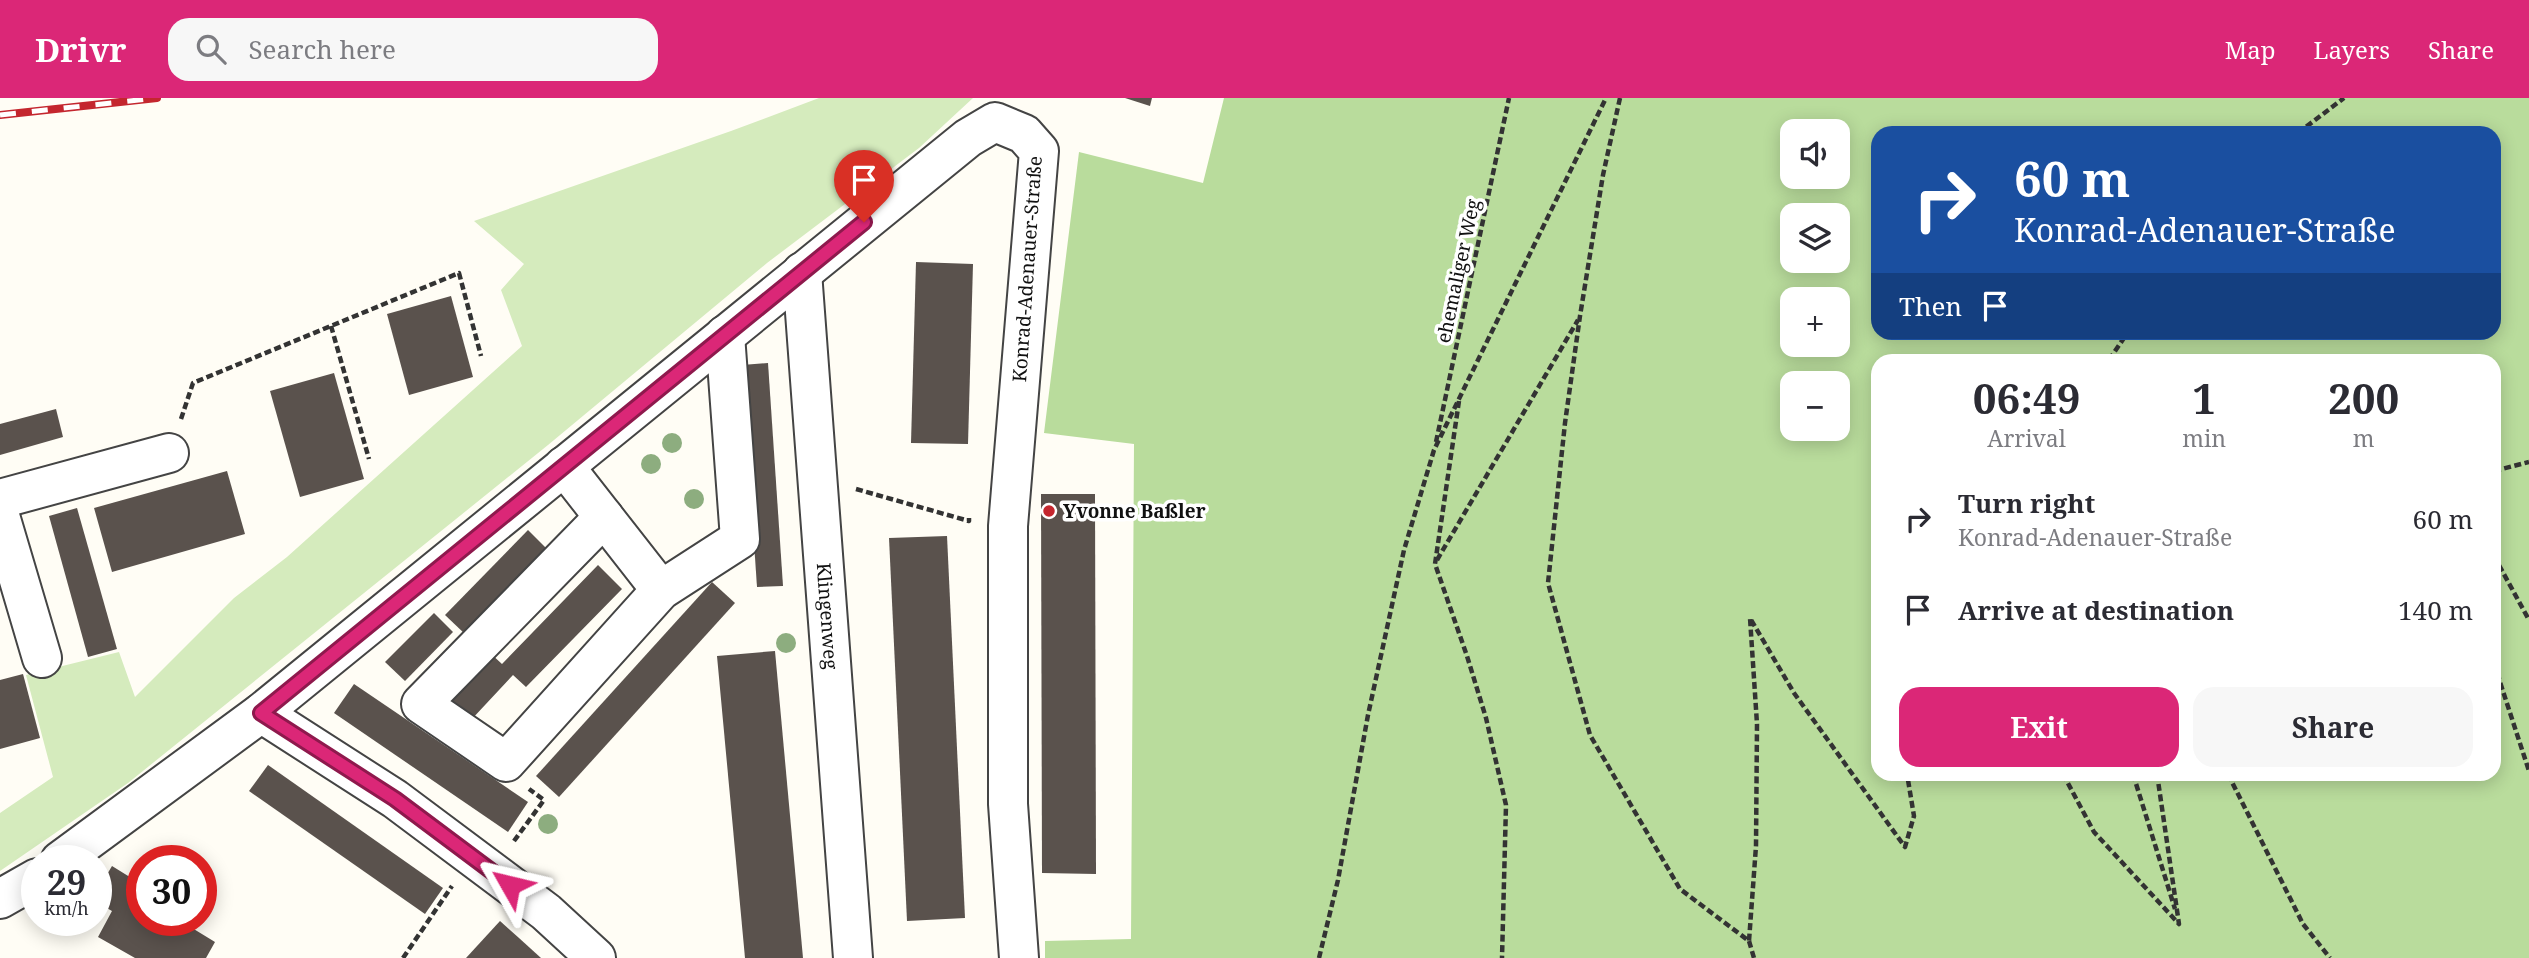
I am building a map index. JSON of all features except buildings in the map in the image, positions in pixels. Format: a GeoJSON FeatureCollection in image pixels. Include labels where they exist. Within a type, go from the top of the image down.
{"type":"FeatureCollection","features":[{"type":"Feature","properties":{"kind":"street","name":"Konrad-Adenauer-Straße"},"geometry":{"type":"LineString","coordinates":[[82,845],[261,713],[968,138],[995,122],[1024,134],[1039,151],[1008,526],[1008,804],[1019,958]]}},
{"type":"Feature","properties":{"kind":"street","name":"Klingenweg"},"geometry":{"type":"LineString","coordinates":[[802,272],[853,958]]}},
{"type":"Feature","properties":{"kind":"street"},"geometry":{"type":"LineString","coordinates":[[604,517],[421,704],[506,762],[661,590],[740,539],[725,335]]}},
{"type":"Feature","properties":{"kind":"street"},"geometry":{"type":"LineString","coordinates":[[0,499],[169,453]]}},
{"type":"Feature","properties":{"kind":"street"},"geometry":{"type":"LineString","coordinates":[[564,466],[661,590]]}},
{"type":"Feature","properties":{"kind":"street"},"geometry":{"type":"LineString","coordinates":[[0,516],[42,658]]}},
{"type":"Feature","properties":{"kind":"street"},"geometry":{"type":"LineString","coordinates":[[261,713],[395,799],[546,912],[596,958]]}},
{"type":"Feature","properties":{"kind":"street"},"geometry":{"type":"LineString","coordinates":[[0,899],[21,887]]}},
{"type":"Feature","properties":{"kind":"path","name":"ehemaliger Weg"},"geometry":{"type":"LineString","coordinates":[[1434,450],[1508,98]]}},
{"type":"Feature","properties":{"kind":"path"},"geometry":{"type":"LineString","coordinates":[[1319,958],[1338,880],[1368,715],[1404,550],[1434,450],[1606,98]]}},
{"type":"Feature","properties":{"kind":"path"},"geometry":{"type":"LineString","coordinates":[[1620,98],[1603,175],[1580,316],[1565,422],[1549,583],[1590,735],[1680,889],[1749,942]]}},
{"type":"Feature","properties":{"kind":"path"},"geometry":{"type":"LineString","coordinates":[[2307,126],[2344,98]]}},
{"type":"Feature","properties":{"kind":"path"},"geometry":{"type":"LineString","coordinates":[[169,453],[193,383],[459,273],[481,356]]}},
{"type":"Feature","properties":{"kind":"path"},"geometry":{"type":"LineString","coordinates":[[1435,564],[1580,316]]}},
{"type":"Feature","properties":{"kind":"path"},"geometry":{"type":"LineString","coordinates":[[331,326],[369,459]]}},
{"type":"Feature","properties":{"kind":"path"},"geometry":{"type":"LineString","coordinates":[[1460,393],[1435,564],[1486,718],[1506,805],[1502,958]]}},
{"type":"Feature","properties":{"kind":"path"},"geometry":{"type":"LineString","coordinates":[[2501,469],[2529,462]]}},
{"type":"Feature","properties":{"kind":"path"},"geometry":{"type":"LineString","coordinates":[[818,478],[969,521],[973,495],[1010,500]]}},
{"type":"Feature","properties":{"kind":"path"},"geometry":{"type":"LineString","coordinates":[[2501,569],[2529,620]]}},
{"type":"Feature","properties":{"kind":"path"},"geometry":{"type":"LineString","coordinates":[[1754,958],[1749,942],[1756,846],[1757,724],[1750,618],[1794,693],[1905,847],[1913,816],[1908,781]]}},
{"type":"Feature","properties":{"kind":"path"},"geometry":{"type":"LineString","coordinates":[[2501,686],[2529,771]]}},
{"type":"Feature","properties":{"kind":"path"},"geometry":{"type":"LineString","coordinates":[[2067,781],[2094,832],[2179,924]]}},
{"type":"Feature","properties":{"kind":"path"},"geometry":{"type":"LineString","coordinates":[[2135,781],[2179,924]]}},
{"type":"Feature","properties":{"kind":"path"},"geometry":{"type":"LineString","coordinates":[[2158,781],[2179,924]]}},
{"type":"Feature","properties":{"kind":"path"},"geometry":{"type":"LineString","coordinates":[[2232,781],[2303,924],[2330,958]]}},
{"type":"Feature","properties":{"kind":"path"},"geometry":{"type":"LineString","coordinates":[[403,958],[473,857]]}},
{"type":"Feature","properties":{"kind":"green space"},"geometry":{"type":"Polygon","coordinates":[[[819,98],[973,98],[919,148],[767,263],[548,445],[128,783],[38,845],[21,845],[21,857],[0,871],[0,813],[53,777],[26,675],[119,652],[135,697],[234,598],[287,557],[522,346],[501,290],[524,264],[474,221],[819,98]]]}},
{"type":"Feature","properties":{"kind":"green space"},"geometry":{"type":"Polygon","coordinates":[[[1224,98],[2529,98],[2529,958],[1045,958],[1045,941],[1131,939],[1134,444],[1044,433],[1079,152],[1203,183],[1224,98]]]}},
{"type":"Feature","properties":{"kind":"railway"},"geometry":{"type":"LineString","coordinates":[[0,115],[157,98]]}},
{"type":"Feature","properties":{"kind":"place","name":"Yvonne Baßler"},"geometry":{"type":"Point","coordinates":[1049,511]}},
{"type":"Feature","properties":{"kind":"route"},"geometry":{"type":"LineString","coordinates":[[510,885],[395,799],[261,713],[864,222]]}}]}
